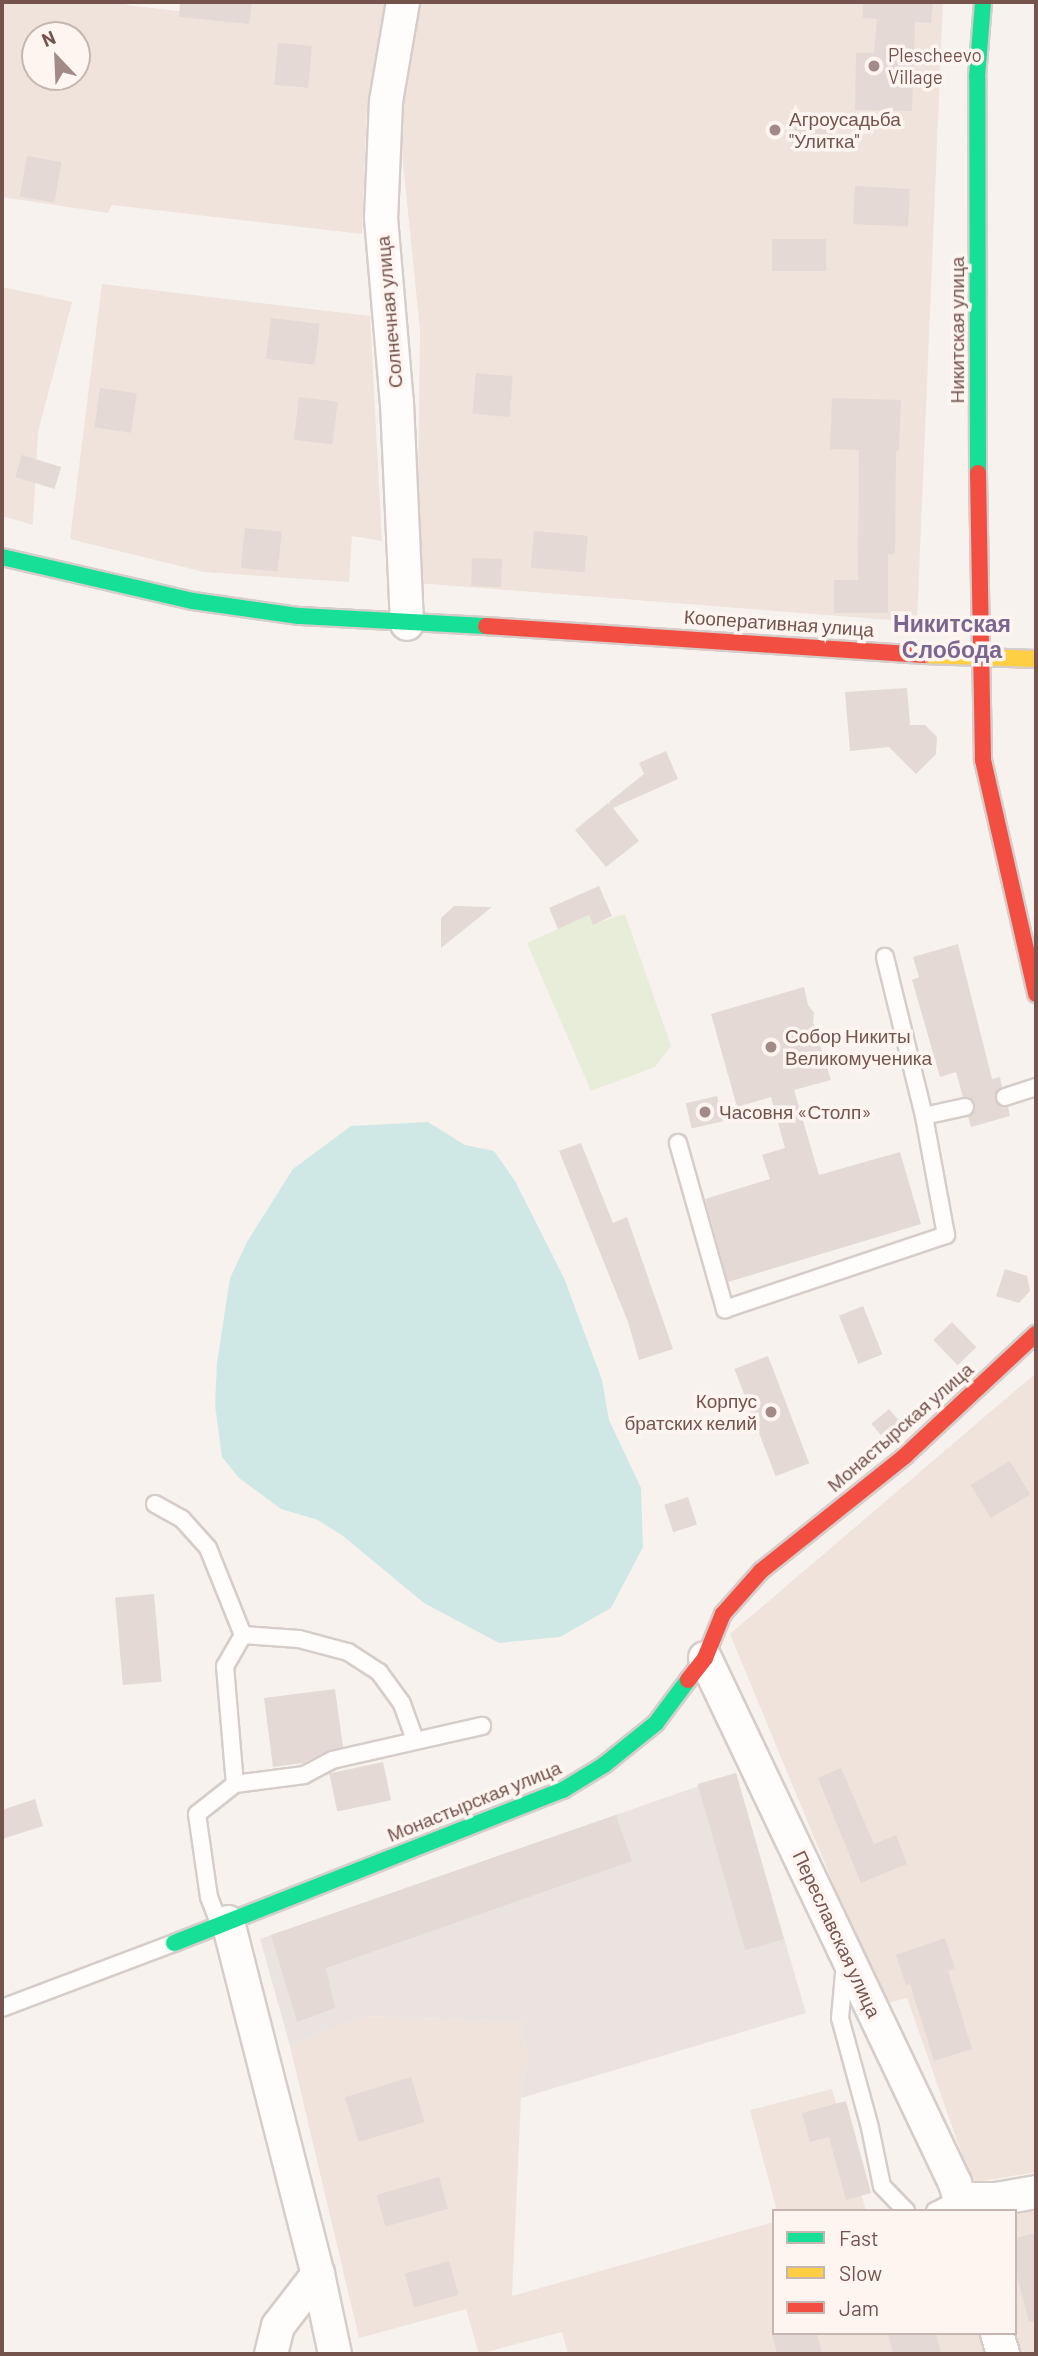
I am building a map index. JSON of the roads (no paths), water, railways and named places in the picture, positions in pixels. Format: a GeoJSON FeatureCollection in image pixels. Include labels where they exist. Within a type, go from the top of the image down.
{"type":"FeatureCollection","features":[{"type":"Feature","properties":{"kind":"street","name":"Солнечная улица"},"geometry":{"type":"LineString","coordinates":[[403,2],[386,101],[381,218],[397,403],[407,624]]}},
{"type":"Feature","properties":{"kind":"street","name":"Никитская улица"},"geometry":{"type":"LineString","coordinates":[[983,2],[977,77],[979,659],[983,760],[1036,994]]}},
{"type":"Feature","properties":{"kind":"street","name":"Кооперативная улица"},"geometry":{"type":"LineString","coordinates":[[2,557],[193,601],[299,617],[690,637],[979,659],[1036,659]]}},
{"type":"Feature","properties":{"kind":"street","name":"Монастырская улица"},"geometry":{"type":"LineString","coordinates":[[174,1943],[563,1790],[604,1765],[656,1723],[705,1658],[723,1614],[761,1571],[905,1456],[1036,1334]]}},
{"type":"Feature","properties":{"kind":"street","name":"Переславская улица"},"geometry":{"type":"LineString","coordinates":[[705,1658],[955,2183],[953,2207]]}},
{"type":"Feature","properties":{"kind":"street"},"geometry":{"type":"LineString","coordinates":[[224,1923],[318,2274],[335,2354]]}},
{"type":"Feature","properties":{"kind":"street"},"geometry":{"type":"LineString","coordinates":[[953,2207],[1036,2192]]}},
{"type":"Feature","properties":{"kind":"street"},"geometry":{"type":"LineString","coordinates":[[271,2354],[278,2326],[318,2274]]}},
{"type":"Feature","properties":{"kind":"street"},"geometry":{"type":"LineString","coordinates":[[998,2335],[1003,2354]]}},
{"type":"Feature","properties":{"kind":"lane"},"geometry":{"type":"LineString","coordinates":[[678,1143],[725,1309],[946,1235],[924,1116],[885,957]]}},
{"type":"Feature","properties":{"kind":"lane"},"geometry":{"type":"LineString","coordinates":[[1005,1097],[1036,1087]]}},
{"type":"Feature","properties":{"kind":"lane"},"geometry":{"type":"LineString","coordinates":[[924,1116],[965,1107]]}},
{"type":"Feature","properties":{"kind":"lane"},"geometry":{"type":"LineString","coordinates":[[155,1504],[182,1519],[208,1548],[243,1634]]}},
{"type":"Feature","properties":{"kind":"lane"},"geometry":{"type":"LineString","coordinates":[[243,1634],[299,1639],[348,1652],[379,1672],[401,1704],[415,1740]]}},
{"type":"Feature","properties":{"kind":"lane"},"geometry":{"type":"LineString","coordinates":[[235,1784],[225,1666],[243,1634]]}},
{"type":"Feature","properties":{"kind":"lane"},"geometry":{"type":"LineString","coordinates":[[224,1923],[209,1897],[197,1814],[235,1784],[304,1774],[332,1760],[482,1726]]}},
{"type":"Feature","properties":{"kind":"lane"},"geometry":{"type":"LineString","coordinates":[[2,2008],[174,1943]]}},
{"type":"Feature","properties":{"kind":"lane"},"geometry":{"type":"LineString","coordinates":[[846,1954],[840,2018],[870,2128],[882,2186],[904,2209]]}},
{"type":"Feature","properties":{"kind":"water"},"geometry":{"type":"Polygon","coordinates":[[[428,1122],[465,1145],[494,1151],[515,1181],[564,1278],[602,1380],[609,1420],[641,1488],[643,1547],[611,1608],[560,1637],[499,1643],[424,1603],[343,1536],[318,1520],[281,1509],[239,1478],[222,1457],[215,1405],[217,1363],[230,1278],[248,1240],[293,1169],[351,1126],[428,1122]]]}},
{"type":"Feature","properties":{"kind":"place","name":"Plescheevo Village"},"geometry":{"type":"Point","coordinates":[874,66]}},
{"type":"Feature","properties":{"kind":"place","name":"Агроусадьба \"Улитка\""},"geometry":{"type":"Point","coordinates":[775,130]}},
{"type":"Feature","properties":{"kind":"place","name":"Собор Никиты Великомученика"},"geometry":{"type":"Point","coordinates":[771,1047]}},
{"type":"Feature","properties":{"kind":"place","name":"Часовня «Столп»"},"geometry":{"type":"Point","coordinates":[705,1112]}},
{"type":"Feature","properties":{"kind":"place","name":"Корпус братских келий"},"geometry":{"type":"Point","coordinates":[771,1412]}},
{"type":"Feature","properties":{"kind":"district","name":"Никитская Слобода"},"geometry":{"type":"Point","coordinates":[952,636]}}]}
